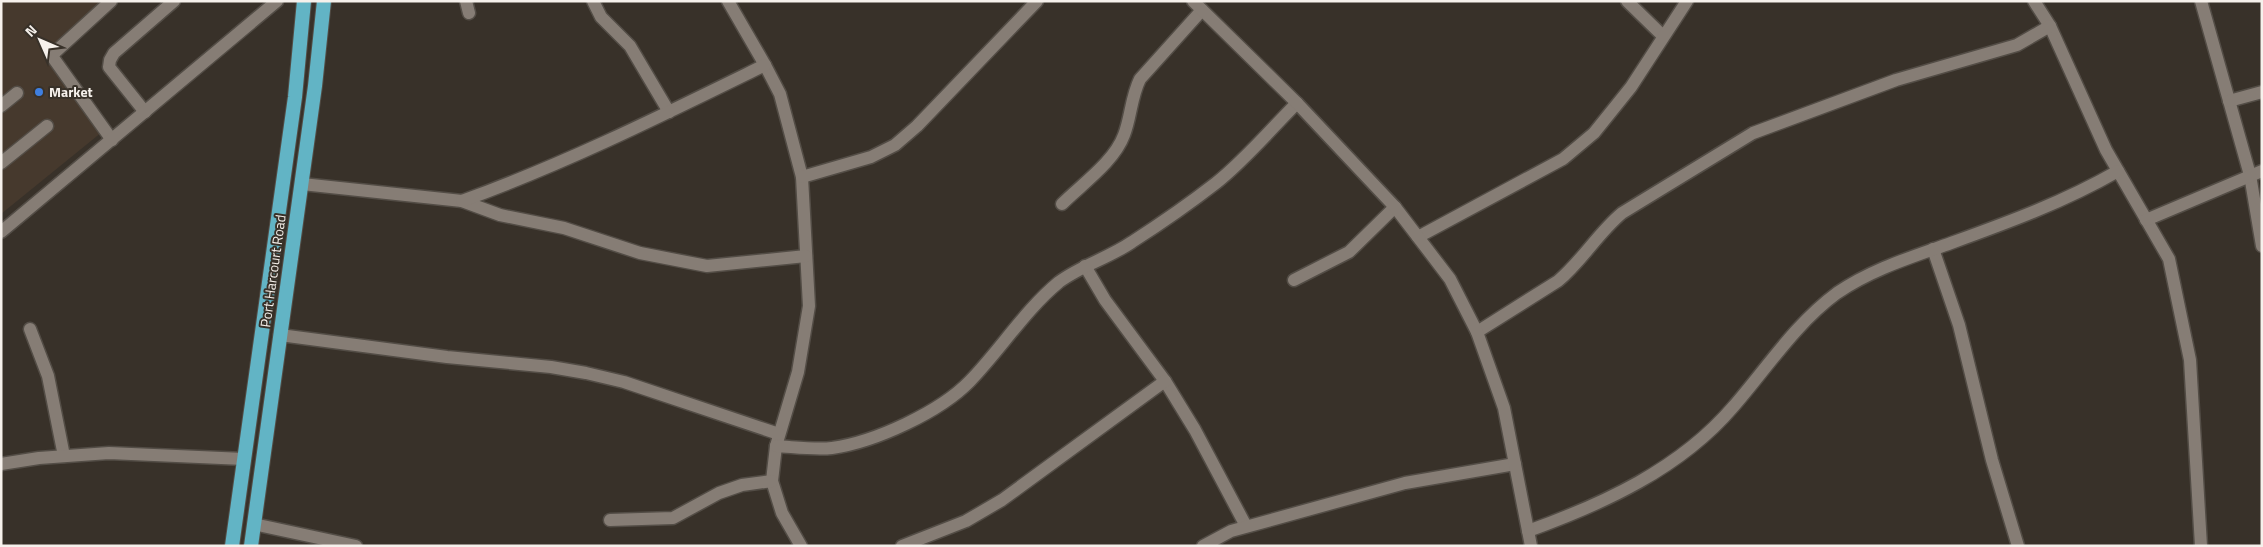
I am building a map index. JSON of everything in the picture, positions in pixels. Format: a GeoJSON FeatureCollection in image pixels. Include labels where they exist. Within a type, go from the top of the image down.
{"type":"FeatureCollection","features":[{"type":"Feature","properties":{"kind":"highway","name":"Port Harcourt Road"},"geometry":{"type":"LineString","coordinates":[[232,546],[295,97],[304,1]]}},
{"type":"Feature","properties":{"kind":"highway","name":"Port Harcourt Road"},"geometry":{"type":"LineString","coordinates":[[250,546],[302,184],[324,1]]}},
{"type":"Feature","properties":{"kind":"street"},"geometry":{"type":"LineString","coordinates":[[111,1],[53,54],[54,59],[112,140]]}},
{"type":"Feature","properties":{"kind":"street"},"geometry":{"type":"LineString","coordinates":[[145,112],[109,67],[110,60],[114,53],[174,1]]}},
{"type":"Feature","properties":{"kind":"street"},"geometry":{"type":"LineString","coordinates":[[1,232],[277,1]]}},
{"type":"Feature","properties":{"kind":"street"},"geometry":{"type":"LineString","coordinates":[[593,1],[601,17],[630,46],[669,112]]}},
{"type":"Feature","properties":{"kind":"street"},"geometry":{"type":"LineString","coordinates":[[728,1],[780,94],[802,177],[809,306],[798,372],[777,440],[772,481],[782,513],[801,546]]}},
{"type":"Feature","properties":{"kind":"street"},"geometry":{"type":"LineString","coordinates":[[802,177],[872,158],[895,145],[917,126],[1037,1]]}},
{"type":"Feature","properties":{"kind":"street"},"geometry":{"type":"LineString","coordinates":[[1627,1],[1663,36]]}},
{"type":"Feature","properties":{"kind":"street"},"geometry":{"type":"LineString","coordinates":[[1418,237],[1563,159],[1594,133],[1630,86],[1687,1]]}},
{"type":"Feature","properties":{"kind":"street"},"geometry":{"type":"LineString","coordinates":[[2034,1],[2050,26],[2106,150],[2169,259],[2190,360],[2201,546]]}},
{"type":"Feature","properties":{"kind":"street"},"geometry":{"type":"LineString","coordinates":[[2201,1],[2229,101],[2256,173],[2262,246]]}},
{"type":"Feature","properties":{"kind":"street"},"geometry":{"type":"LineString","coordinates":[[1062,204],[1106,161],[1117,147],[1124,136],[1135,89],[1140,79],[1198,6],[1297,103],[1395,207],[1450,279],[1477,332],[1504,408],[1531,546]]}},
{"type":"Feature","properties":{"kind":"street"},"geometry":{"type":"LineString","coordinates":[[1477,332],[1569,272],[1611,222],[1622,213],[1753,133],[1896,80],[2017,44],[2050,26]]}},
{"type":"Feature","properties":{"kind":"street"},"geometry":{"type":"LineString","coordinates":[[462,201],[585,152],[765,65]]}},
{"type":"Feature","properties":{"kind":"street"},"geometry":{"type":"LineString","coordinates":[[2229,101],[2262,92]]}},
{"type":"Feature","properties":{"kind":"street"},"geometry":{"type":"LineString","coordinates":[[1,106],[17,93]]}},
{"type":"Feature","properties":{"kind":"street"},"geometry":{"type":"LineString","coordinates":[[280,335],[551,367],[624,382],[777,440],[831,448],[863,441],[895,429],[938,406],[969,382],[1042,298],[1059,283],[1085,266],[1114,254],[1133,242],[1216,183],[1297,103]]}},
{"type":"Feature","properties":{"kind":"street"},"geometry":{"type":"LineString","coordinates":[[1,163],[47,126]]}},
{"type":"Feature","properties":{"kind":"street"},"geometry":{"type":"LineString","coordinates":[[1528,531],[1575,514],[1620,493],[1692,447],[1732,409],[1806,318],[1838,292],[1890,264],[2044,209],[2118,171]]}},
{"type":"Feature","properties":{"kind":"street"},"geometry":{"type":"LineString","coordinates":[[2146,220],[2256,173]]}},
{"type":"Feature","properties":{"kind":"street"},"geometry":{"type":"LineString","coordinates":[[302,184],[462,201],[500,215],[564,228],[640,253],[707,266],[806,256]]}},
{"type":"Feature","properties":{"kind":"street"},"geometry":{"type":"LineString","coordinates":[[1294,280],[1349,252],[1395,207]]}},
{"type":"Feature","properties":{"kind":"street"},"geometry":{"type":"LineString","coordinates":[[1933,249],[1959,325],[1992,460],[2018,546]]}},
{"type":"Feature","properties":{"kind":"street"},"geometry":{"type":"LineString","coordinates":[[1085,266],[1120,322],[1165,381],[1195,430],[1246,526]]}},
{"type":"Feature","properties":{"kind":"street"},"geometry":{"type":"LineString","coordinates":[[30,329],[48,376],[64,456]]}},
{"type":"Feature","properties":{"kind":"street"},"geometry":{"type":"LineString","coordinates":[[902,546],[966,521],[1002,500],[1165,381]]}},
{"type":"Feature","properties":{"kind":"street"},"geometry":{"type":"LineString","coordinates":[[1,464],[64,456],[109,453],[244,459]]}},
{"type":"Feature","properties":{"kind":"street"},"geometry":{"type":"LineString","coordinates":[[1203,546],[1219,535],[1246,526],[1405,483],[1515,464]]}},
{"type":"Feature","properties":{"kind":"street"},"geometry":{"type":"LineString","coordinates":[[610,520],[673,518],[719,494],[742,485],[772,481]]}},
{"type":"Feature","properties":{"kind":"street"},"geometry":{"type":"LineString","coordinates":[[254,524],[356,546]]}},
{"type":"Feature","properties":{"kind":"shaded area","name":"Market"},"geometry":{"type":"Polygon","coordinates":[[[1,1],[109,1],[51,52],[102,132],[1,214],[1,1]]]}},
{"type":"Feature","properties":{"kind":"place","name":"Market"},"geometry":{"type":"Point","coordinates":[39,92]}}]}
